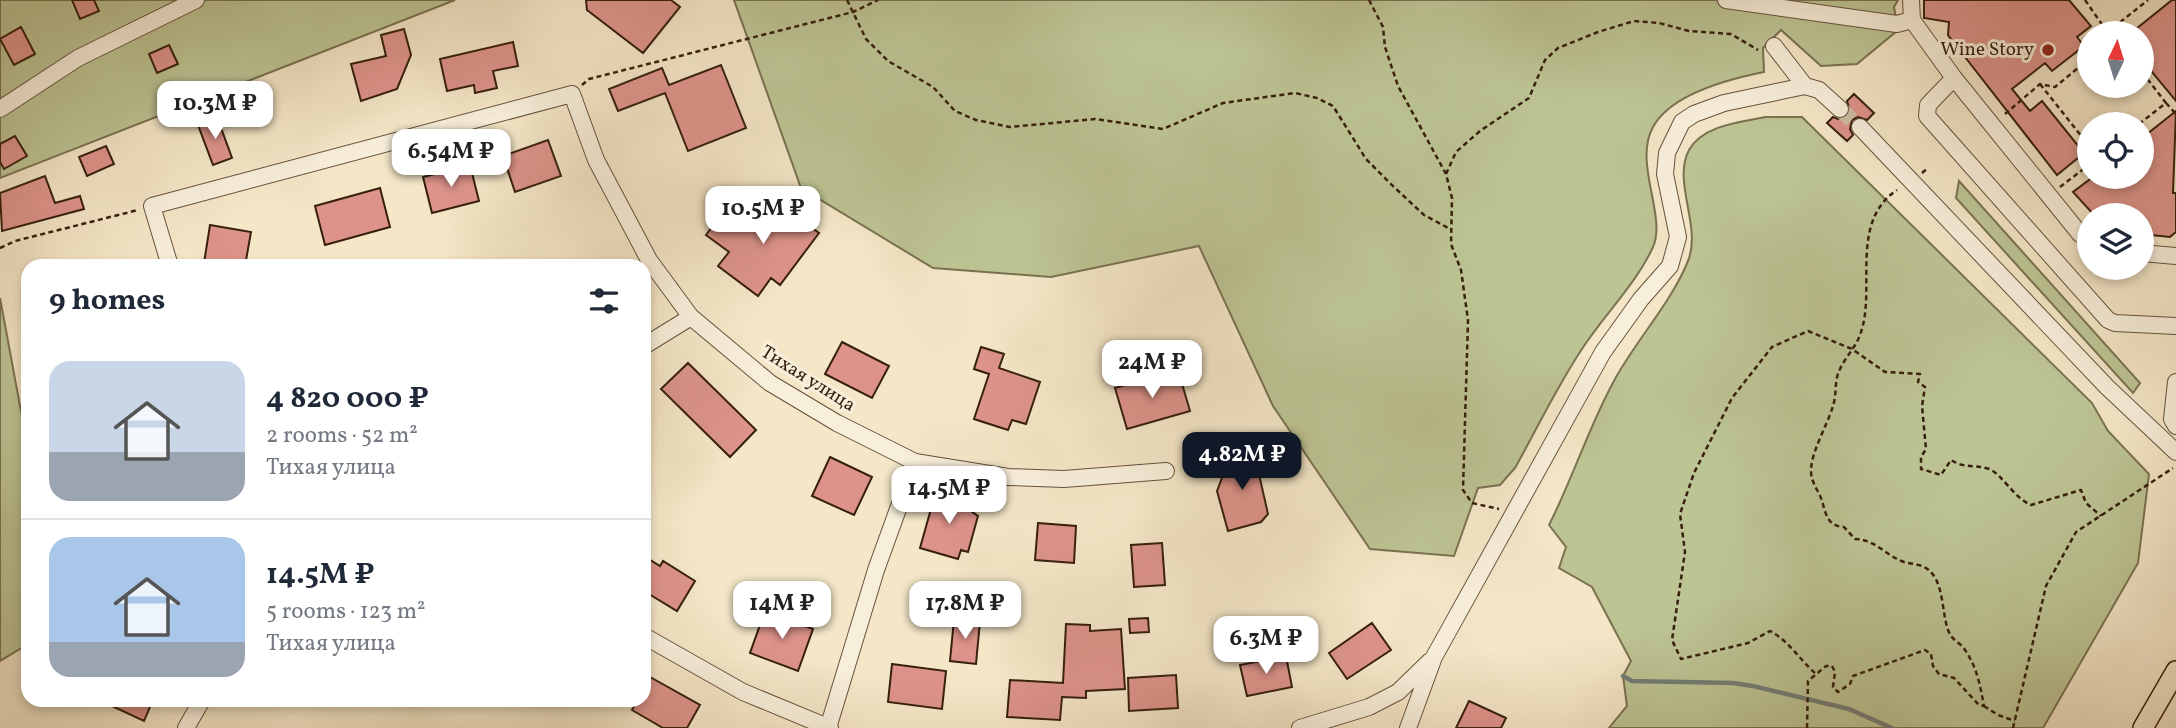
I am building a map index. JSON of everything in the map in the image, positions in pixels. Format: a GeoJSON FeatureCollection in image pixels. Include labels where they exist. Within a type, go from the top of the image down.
{"type":"FeatureCollection","features":[{"type":"Feature","properties":{"kind":"main road"},"geometry":{"type":"LineString","coordinates":[[2143,728],[2176,671]]}},
{"type":"Feature","properties":{"kind":"street"},"geometry":{"type":"LineString","coordinates":[[0,109],[78,58],[145,22],[196,0]]}},
{"type":"Feature","properties":{"kind":"street"},"geometry":{"type":"LineString","coordinates":[[1726,0],[1897,24],[1912,20]]}},
{"type":"Feature","properties":{"kind":"street"},"geometry":{"type":"LineString","coordinates":[[1912,0],[1912,20],[1954,79],[2077,230]]}},
{"type":"Feature","properties":{"kind":"street"},"geometry":{"type":"LineString","coordinates":[[1774,46],[1805,86]]}},
{"type":"Feature","properties":{"kind":"street"},"geometry":{"type":"LineString","coordinates":[[1954,79],[1928,106],[1927,116],[2108,320],[2115,323],[2175,326]]}},
{"type":"Feature","properties":{"kind":"street"},"geometry":{"type":"LineString","coordinates":[[1408,728],[1434,657],[1603,352],[1641,299],[1670,266],[1678,237],[1665,174],[1667,153],[1682,122],[1694,114],[1724,103],[1805,86],[1819,90],[1840,109]]}},
{"type":"Feature","properties":{"kind":"street"},"geometry":{"type":"LineString","coordinates":[[168,259],[152,206],[572,94]]}},
{"type":"Feature","properties":{"kind":"street","name":"Тихая улица"},"geometry":{"type":"LineString","coordinates":[[572,94],[596,160],[648,259]]}},
{"type":"Feature","properties":{"kind":"street"},"geometry":{"type":"LineString","coordinates":[[1860,127],[2107,387],[2175,451]]}},
{"type":"Feature","properties":{"kind":"street"},"geometry":{"type":"LineString","coordinates":[[2154,254],[2176,256]]}},
{"type":"Feature","properties":{"kind":"street","name":"Тихая улица"},"geometry":{"type":"LineString","coordinates":[[651,263],[691,317],[770,383],[837,424],[915,462],[1008,477],[1114,477],[1166,471]]}},
{"type":"Feature","properties":{"kind":"street"},"geometry":{"type":"LineString","coordinates":[[651,342],[691,317]]}},
{"type":"Feature","properties":{"kind":"street"},"geometry":{"type":"LineString","coordinates":[[2176,382],[2172,419],[2176,426]]}},
{"type":"Feature","properties":{"kind":"street"},"geometry":{"type":"LineString","coordinates":[[651,640],[743,692],[829,728],[876,570],[915,462]]}},
{"type":"Feature","properties":{"kind":"street"},"geometry":{"type":"LineString","coordinates":[[1300,728],[1369,707],[1388,697],[1434,657]]}},
{"type":"Feature","properties":{"kind":"street"},"geometry":{"type":"LineString","coordinates":[[186,728],[198,707]]}},
{"type":"Feature","properties":{"kind":"path"},"geometry":{"type":"LineString","coordinates":[[847,0],[866,39],[888,61],[933,87],[955,111],[976,120],[1010,127],[1095,119],[1163,129],[1223,103],[1295,93],[1317,98],[1333,106],[1366,159],[1394,187],[1424,215],[1452,230]]}},
{"type":"Feature","properties":{"kind":"path"},"geometry":{"type":"LineString","coordinates":[[572,94],[589,79],[853,12],[878,0]]}},
{"type":"Feature","properties":{"kind":"path"},"geometry":{"type":"LineString","coordinates":[[1369,0],[1383,27],[1385,47],[1398,86],[1446,174],[1452,198],[1451,244],[1461,270],[1468,320],[1463,490],[1472,503],[1513,511]]}},
{"type":"Feature","properties":{"kind":"path"},"geometry":{"type":"LineString","coordinates":[[2085,0],[2100,21]]}},
{"type":"Feature","properties":{"kind":"path"},"geometry":{"type":"LineString","coordinates":[[2123,21],[2148,0]]}},
{"type":"Feature","properties":{"kind":"path"},"geometry":{"type":"LineString","coordinates":[[1446,174],[1456,152],[1530,98],[1545,60],[1558,48],[1598,32],[1634,21],[1659,23],[1689,31],[1731,34],[1766,53],[1774,46]]}},
{"type":"Feature","properties":{"kind":"path"},"geometry":{"type":"LineString","coordinates":[[2040,84],[2055,87],[2077,69]]}},
{"type":"Feature","properties":{"kind":"path"},"geometry":{"type":"LineString","coordinates":[[1992,125],[2040,84]]}},
{"type":"Feature","properties":{"kind":"path"},"geometry":{"type":"LineString","coordinates":[[2040,84],[2077,131]]}},
{"type":"Feature","properties":{"kind":"path"},"geometry":{"type":"LineString","coordinates":[[2154,88],[2176,114]]}},
{"type":"Feature","properties":{"kind":"path"},"geometry":{"type":"LineString","coordinates":[[2154,112],[2166,103]]}},
{"type":"Feature","properties":{"kind":"path"},"geometry":{"type":"LineString","coordinates":[[1928,168],[1892,194],[1878,212],[1869,236],[1865,317],[1852,349],[1839,371],[1834,405],[1824,436],[1815,451],[1811,471],[1824,514],[1856,539],[1865,539],[1900,561],[1925,567],[1933,576],[1946,607],[1949,632],[1963,648],[1982,681],[1980,690],[1984,706]]}},
{"type":"Feature","properties":{"kind":"path"},"geometry":{"type":"LineString","coordinates":[[2049,196],[2077,174]]}},
{"type":"Feature","properties":{"kind":"path"},"geometry":{"type":"LineString","coordinates":[[0,248],[15,241],[152,206]]}},
{"type":"Feature","properties":{"kind":"path"},"geometry":{"type":"LineString","coordinates":[[1815,673],[1800,660],[1785,638],[1770,631],[1748,643],[1681,659],[1672,640],[1685,552],[1681,514],[1694,473],[1732,398],[1772,347],[1808,331],[1852,349],[1885,372],[1920,374],[1918,382],[1925,387],[1922,406],[1926,449],[1921,457],[1921,469],[1941,475],[1951,460],[1962,467],[1989,469],[2022,501],[2031,505],[2081,490],[2086,503],[2101,516]]}},
{"type":"Feature","properties":{"kind":"path"},"geometry":{"type":"LineString","coordinates":[[2013,728],[2046,586],[2076,532],[2101,516],[2175,451]]}},
{"type":"Feature","properties":{"kind":"path"},"geometry":{"type":"LineString","coordinates":[[1807,728],[1805,718],[1808,681],[1815,673],[1832,666],[1835,672],[1833,687],[1838,692],[1850,684],[1853,676],[1924,650],[1931,654],[1933,666],[1939,674],[1954,678],[1979,705],[2015,721]]}},
{"type":"Feature","properties":{"kind":"green space"},"geometry":{"type":"Polygon","coordinates":[[[0,0],[455,0],[0,178],[0,0]]]}},
{"type":"Feature","properties":{"kind":"green space"},"geometry":{"type":"Polygon","coordinates":[[[734,0],[1898,0],[1894,7],[1898,30],[1857,64],[1821,66],[1781,30],[1763,48],[1764,72],[1702,90],[1673,105],[1662,115],[1653,127],[1648,141],[1648,173],[1656,220],[1653,247],[1630,285],[1576,358],[1515,468],[1500,485],[1478,488],[1454,556],[1370,549],[1273,406],[1199,246],[1051,277],[933,268],[801,188],[734,0]]]}},
{"type":"Feature","properties":{"kind":"green space"},"geometry":{"type":"Polygon","coordinates":[[[1765,117],[1802,117],[2092,403],[2108,431],[2149,474],[2138,563],[2043,728],[1609,728],[1627,706],[1623,676],[1631,661],[1592,587],[1559,568],[1566,547],[1549,525],[1615,379],[1673,292],[1688,261],[1692,233],[1684,176],[1689,150],[1703,135],[1713,130],[1765,117]]]}},
{"type":"Feature","properties":{"kind":"green space"},"geometry":{"type":"Polygon","coordinates":[[[1959,181],[2140,383],[2133,393],[1956,198],[1959,181]]]}},
{"type":"Feature","properties":{"kind":"green space"},"geometry":{"type":"Polygon","coordinates":[[[0,298],[21,411],[21,648],[0,661],[0,298]]]}},
{"type":"Feature","properties":{"kind":"building"},"geometry":{"type":"Polygon","coordinates":[[[72,0],[94,0],[99,11],[80,19],[72,0]]]}},
{"type":"Feature","properties":{"kind":"building"},"geometry":{"type":"Polygon","coordinates":[[[586,0],[671,0],[680,7],[643,53],[587,10],[586,0]]]}},
{"type":"Feature","properties":{"kind":"building"},"geometry":{"type":"Polygon","coordinates":[[[1924,0],[2069,0],[2087,21],[2077,21],[2077,51],[2052,71],[2045,63],[2012,89],[2030,111],[2042,101],[2077,144],[2077,159],[2057,175],[1965,57],[1966,47],[1956,46],[1948,35],[1949,22],[1924,18],[1924,0]]]}},
{"type":"Feature","properties":{"kind":"building"},"geometry":{"type":"Polygon","coordinates":[[[2172,0],[2176,0],[2176,101],[2154,74],[2154,21],[2146,21],[2172,0]]]}},
{"type":"Feature","properties":{"kind":"building"},"geometry":{"type":"Polygon","coordinates":[[[21,27],[35,54],[14,65],[0,39],[21,27]]]}},
{"type":"Feature","properties":{"kind":"building"},"geometry":{"type":"Polygon","coordinates":[[[404,29],[411,55],[397,89],[361,101],[351,64],[386,56],[381,35],[404,29]]]}},
{"type":"Feature","properties":{"kind":"building"},"geometry":{"type":"Polygon","coordinates":[[[513,42],[518,66],[493,71],[497,88],[475,93],[474,85],[447,91],[440,59],[513,42]]]}},
{"type":"Feature","properties":{"kind":"building"},"geometry":{"type":"Polygon","coordinates":[[[169,45],[178,64],[157,73],[149,54],[169,45]]]}},
{"type":"Feature","properties":{"kind":"building"},"geometry":{"type":"Polygon","coordinates":[[[721,65],[746,128],[688,151],[665,93],[618,111],[609,89],[662,68],[669,85],[721,65]]]}},
{"type":"Feature","properties":{"kind":"building"},"geometry":{"type":"Polygon","coordinates":[[[1854,94],[1874,113],[1867,120],[1858,117],[1852,120],[1850,129],[1853,135],[1847,141],[1827,123],[1833,117],[1838,119],[1847,116],[1850,111],[1847,101],[1854,94]]]}},
{"type":"Feature","properties":{"kind":"building"},"geometry":{"type":"Polygon","coordinates":[[[2176,111],[2173,193],[2176,193],[2176,232],[2170,237],[2154,235],[2154,203],[2083,203],[2073,192],[2077,189],[2154,189],[2154,128],[2176,111]]]}},
{"type":"Feature","properties":{"kind":"building"},"geometry":{"type":"Polygon","coordinates":[[[217,117],[232,158],[213,165],[198,125],[217,117]]]}},
{"type":"Feature","properties":{"kind":"building"},"geometry":{"type":"Polygon","coordinates":[[[15,136],[27,156],[4,169],[0,162],[0,144],[15,136]]]}},
{"type":"Feature","properties":{"kind":"building"},"geometry":{"type":"Polygon","coordinates":[[[548,140],[561,176],[515,192],[503,156],[548,140]]]}},
{"type":"Feature","properties":{"kind":"building"},"geometry":{"type":"Polygon","coordinates":[[[106,146],[114,164],[87,176],[79,157],[106,146]]]}},
{"type":"Feature","properties":{"kind":"building"},"geometry":{"type":"Polygon","coordinates":[[[470,165],[479,201],[432,213],[423,177],[470,165]]]}},
{"type":"Feature","properties":{"kind":"building"},"geometry":{"type":"Polygon","coordinates":[[[45,176],[55,203],[80,196],[84,209],[2,231],[0,193],[45,176]]]}},
{"type":"Feature","properties":{"kind":"building"},"geometry":{"type":"Polygon","coordinates":[[[380,188],[390,227],[325,245],[315,206],[380,188]]]}},
{"type":"Feature","properties":{"kind":"building"},"geometry":{"type":"Polygon","coordinates":[[[768,196],[819,233],[780,285],[771,278],[758,296],[718,266],[729,252],[706,235],[721,215],[742,231],[768,196]]]}},
{"type":"Feature","properties":{"kind":"building"},"geometry":{"type":"Polygon","coordinates":[[[210,225],[251,232],[246,259],[205,259],[210,225]]]}},
{"type":"Feature","properties":{"kind":"building"},"geometry":{"type":"Polygon","coordinates":[[[842,342],[889,366],[872,398],[825,374],[842,342]]]}},
{"type":"Feature","properties":{"kind":"building"},"geometry":{"type":"Polygon","coordinates":[[[981,347],[1004,354],[999,368],[1040,382],[1026,424],[1012,420],[1008,430],[974,419],[989,374],[974,369],[981,347]]]}},
{"type":"Feature","properties":{"kind":"building"},"geometry":{"type":"Polygon","coordinates":[[[688,363],[756,430],[730,457],[661,389],[688,363]]]}},
{"type":"Feature","properties":{"kind":"building"},"geometry":{"type":"Polygon","coordinates":[[[1178,370],[1190,411],[1127,429],[1115,388],[1178,370]]]}},
{"type":"Feature","properties":{"kind":"building"},"geometry":{"type":"Polygon","coordinates":[[[1253,448],[1268,514],[1261,522],[1228,531],[1217,491],[1232,452],[1253,448]]]}},
{"type":"Feature","properties":{"kind":"building"},"geometry":{"type":"Polygon","coordinates":[[[830,457],[872,477],[854,515],[812,496],[830,457]]]}},
{"type":"Feature","properties":{"kind":"building"},"geometry":{"type":"Polygon","coordinates":[[[936,491],[973,502],[971,511],[978,516],[968,552],[961,550],[958,559],[920,548],[936,491]]]}},
{"type":"Feature","properties":{"kind":"building"},"geometry":{"type":"Polygon","coordinates":[[[1038,523],[1076,526],[1074,563],[1035,560],[1038,523]]]}},
{"type":"Feature","properties":{"kind":"building"},"geometry":{"type":"Polygon","coordinates":[[[1162,543],[1165,585],[1134,587],[1131,545],[1162,543]]]}},
{"type":"Feature","properties":{"kind":"building"},"geometry":{"type":"Polygon","coordinates":[[[651,560],[660,566],[663,561],[695,581],[677,611],[651,595],[651,560]]]}},
{"type":"Feature","properties":{"kind":"building"},"geometry":{"type":"Polygon","coordinates":[[[765,611],[813,629],[798,671],[750,653],[765,611]]]}},
{"type":"Feature","properties":{"kind":"building"},"geometry":{"type":"Polygon","coordinates":[[[1148,618],[1149,632],[1130,633],[1129,619],[1148,618]]]}},
{"type":"Feature","properties":{"kind":"building"},"geometry":{"type":"Polygon","coordinates":[[[954,619],[980,621],[976,664],[950,661],[954,619]]]}},
{"type":"Feature","properties":{"kind":"building"},"geometry":{"type":"Polygon","coordinates":[[[1372,623],[1391,650],[1347,679],[1329,653],[1372,623]]]}},
{"type":"Feature","properties":{"kind":"building"},"geometry":{"type":"Polygon","coordinates":[[[1066,624],[1090,625],[1090,631],[1121,629],[1125,689],[1086,691],[1086,698],[1062,697],[1060,720],[1007,717],[1010,680],[1063,683],[1066,624]]]}},
{"type":"Feature","properties":{"kind":"building"},"geometry":{"type":"Polygon","coordinates":[[[1286,656],[1292,687],[1247,696],[1240,665],[1286,656]]]}},
{"type":"Feature","properties":{"kind":"building"},"geometry":{"type":"Polygon","coordinates":[[[892,664],[946,671],[942,709],[888,702],[892,664]]]}},
{"type":"Feature","properties":{"kind":"building"},"geometry":{"type":"Polygon","coordinates":[[[1176,675],[1178,708],[1129,711],[1128,678],[1176,675]]]}},
{"type":"Feature","properties":{"kind":"building"},"geometry":{"type":"Polygon","coordinates":[[[651,678],[700,705],[687,728],[663,728],[632,710],[634,707],[651,707],[651,678]]]}},
{"type":"Feature","properties":{"kind":"building"},"geometry":{"type":"Polygon","coordinates":[[[1469,701],[1506,718],[1501,728],[1456,728],[1469,701]]]}},
{"type":"Feature","properties":{"kind":"building"},"geometry":{"type":"Polygon","coordinates":[[[114,707],[150,707],[144,721],[114,707]]]}},
{"type":"Feature","properties":{"kind":"waterway"},"geometry":{"type":"LineString","coordinates":[[1623,676],[1632,681],[1733,683],[1753,686],[1849,709],[1892,728]]}},
{"type":"Feature","properties":{"kind":"tunnel"},"geometry":{"type":"LineString","coordinates":[[1840,109],[1860,127]]}},
{"type":"Feature","properties":{"kind":"place","name":"Wine Story"},"geometry":{"type":"Point","coordinates":[2048,50]}}]}
